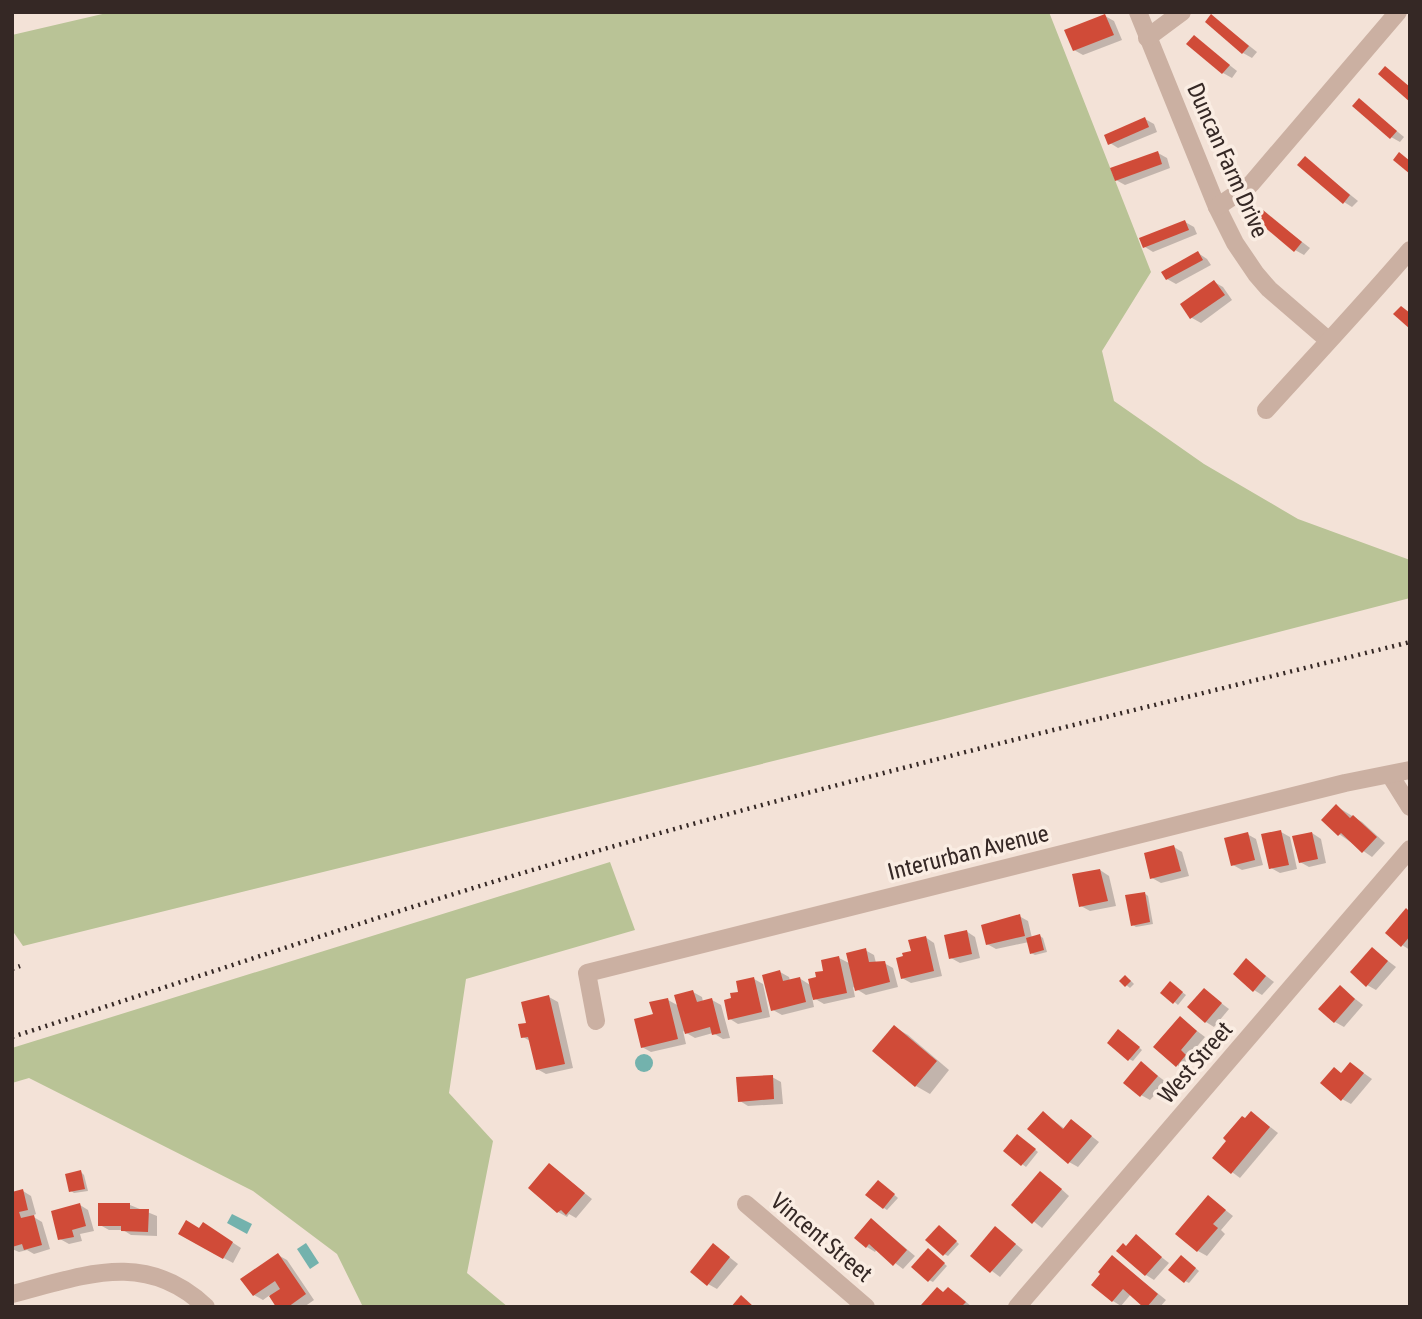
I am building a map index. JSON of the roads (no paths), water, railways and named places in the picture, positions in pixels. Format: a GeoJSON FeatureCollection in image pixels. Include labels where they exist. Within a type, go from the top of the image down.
{"type":"FeatureCollection","features":[{"type":"Feature","properties":{"kind":"street","name":"Duncan Farm Drive"},"geometry":{"type":"LineString","coordinates":[[1138,12],[1217,207],[1235,243],[1269,289],[1328,340]]}},
{"type":"Feature","properties":{"kind":"street"},"geometry":{"type":"LineString","coordinates":[[1147,38],[1182,12]]}},
{"type":"Feature","properties":{"kind":"street"},"geometry":{"type":"LineString","coordinates":[[1217,207],[1251,184],[1398,12]]}},
{"type":"Feature","properties":{"kind":"street"},"geometry":{"type":"LineString","coordinates":[[1266,411],[1410,250]]}},
{"type":"Feature","properties":{"kind":"street","name":"Interurban Avenue"},"geometry":{"type":"LineString","coordinates":[[596,1021],[587,973],[1345,783],[1410,770]]}},
{"type":"Feature","properties":{"kind":"street"},"geometry":{"type":"LineString","coordinates":[[1390,775],[1410,807]]}},
{"type":"Feature","properties":{"kind":"street","name":"West Street"},"geometry":{"type":"LineString","coordinates":[[1017,1307],[1410,849]]}},
{"type":"Feature","properties":{"kind":"street","name":"Vincent Street"},"geometry":{"type":"LineString","coordinates":[[746,1204],[866,1307]]}},
{"type":"Feature","properties":{"kind":"street"},"geometry":{"type":"LineString","coordinates":[[12,1294],[95,1273],[131,1270],[150,1273],[172,1282],[195,1296],[206,1307]]}},
{"type":"Feature","properties":{"kind":"water"},"geometry":{"type":"Polygon","coordinates":[[[644,1054],[650,1057],[653,1063],[650,1069],[644,1072],[638,1069],[635,1063],[638,1057],[644,1054]]]}},
{"type":"Feature","properties":{"kind":"water"},"geometry":{"type":"Polygon","coordinates":[[[232,1214],[252,1224],[247,1234],[227,1223],[232,1214]]]}},
{"type":"Feature","properties":{"kind":"water"},"geometry":{"type":"Polygon","coordinates":[[[306,1243],[319,1263],[310,1269],[297,1249],[306,1243]]]}},
{"type":"Feature","properties":{"kind":"railway"},"geometry":{"type":"LineString","coordinates":[[12,1037],[390,914],[716,817],[1410,642]]}},
{"type":"Feature","properties":{"kind":"railway"},"geometry":{"type":"LineString","coordinates":[[12,969],[20,966]]}}]}
